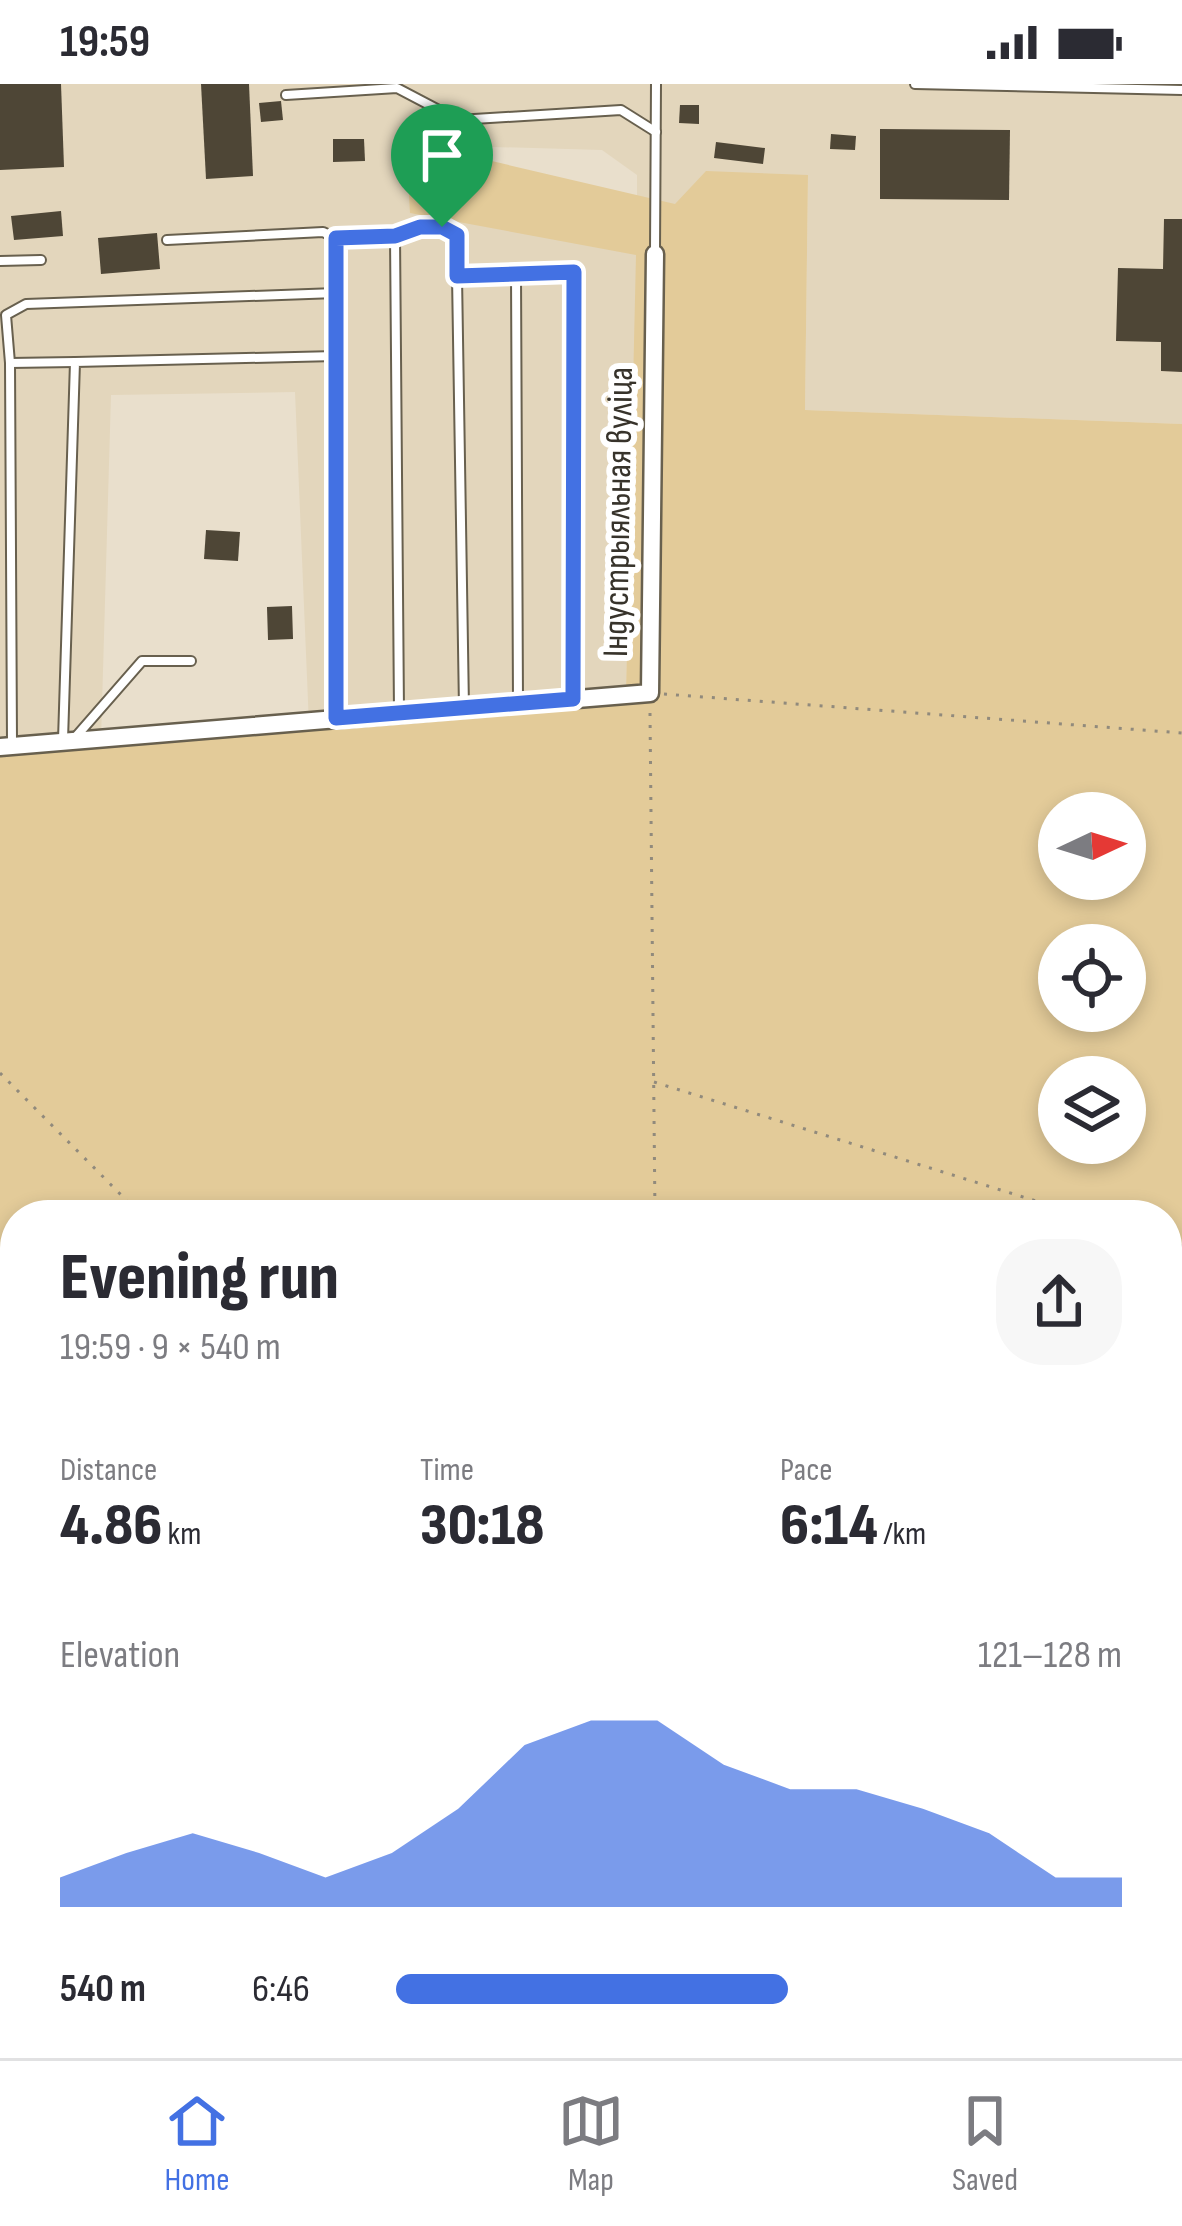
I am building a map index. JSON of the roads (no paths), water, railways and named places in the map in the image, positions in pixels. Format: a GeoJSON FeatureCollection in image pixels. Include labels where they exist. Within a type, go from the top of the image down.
{"type":"FeatureCollection","features":[{"type":"Feature","properties":{"kind":"street","name":"Індустрыяльная вуліца"},"geometry":{"type":"LineString","coordinates":[[6,747],[650,693],[655,254]]}},
{"type":"Feature","properties":{"kind":"lane"},"geometry":{"type":"LineString","coordinates":[[655,254],[656,84]]}},
{"type":"Feature","properties":{"kind":"lane"},"geometry":{"type":"LineString","coordinates":[[915,84],[1182,89]]}},
{"type":"Feature","properties":{"kind":"lane"},"geometry":{"type":"LineString","coordinates":[[286,94],[397,88],[458,120],[621,110],[656,132]]}},
{"type":"Feature","properties":{"kind":"lane"},"geometry":{"type":"LineString","coordinates":[[167,240],[323,232],[336,238],[395,236],[420,227],[442,227],[457,235],[464,708]]}},
{"type":"Feature","properties":{"kind":"lane"},"geometry":{"type":"LineString","coordinates":[[395,236],[399,713]]}},
{"type":"Feature","properties":{"kind":"lane"},"geometry":{"type":"LineString","coordinates":[[336,238],[336,718]]}},
{"type":"Feature","properties":{"kind":"lane"},"geometry":{"type":"LineString","coordinates":[[0,261],[41,260]]}},
{"type":"Feature","properties":{"kind":"lane"},"geometry":{"type":"LineString","coordinates":[[457,276],[574,272],[573,699]]}},
{"type":"Feature","properties":{"kind":"lane"},"geometry":{"type":"LineString","coordinates":[[516,274],[518,704]]}},
{"type":"Feature","properties":{"kind":"lane"},"geometry":{"type":"LineString","coordinates":[[6,747],[10,363],[6,315],[26,304],[336,293]]}},
{"type":"Feature","properties":{"kind":"lane"},"geometry":{"type":"LineString","coordinates":[[10,363],[336,356]]}},
{"type":"Feature","properties":{"kind":"lane"},"geometry":{"type":"LineString","coordinates":[[68,741],[75,362]]}},
{"type":"Feature","properties":{"kind":"lane"},"geometry":{"type":"LineString","coordinates":[[68,741],[142,661],[191,661]]}}]}
